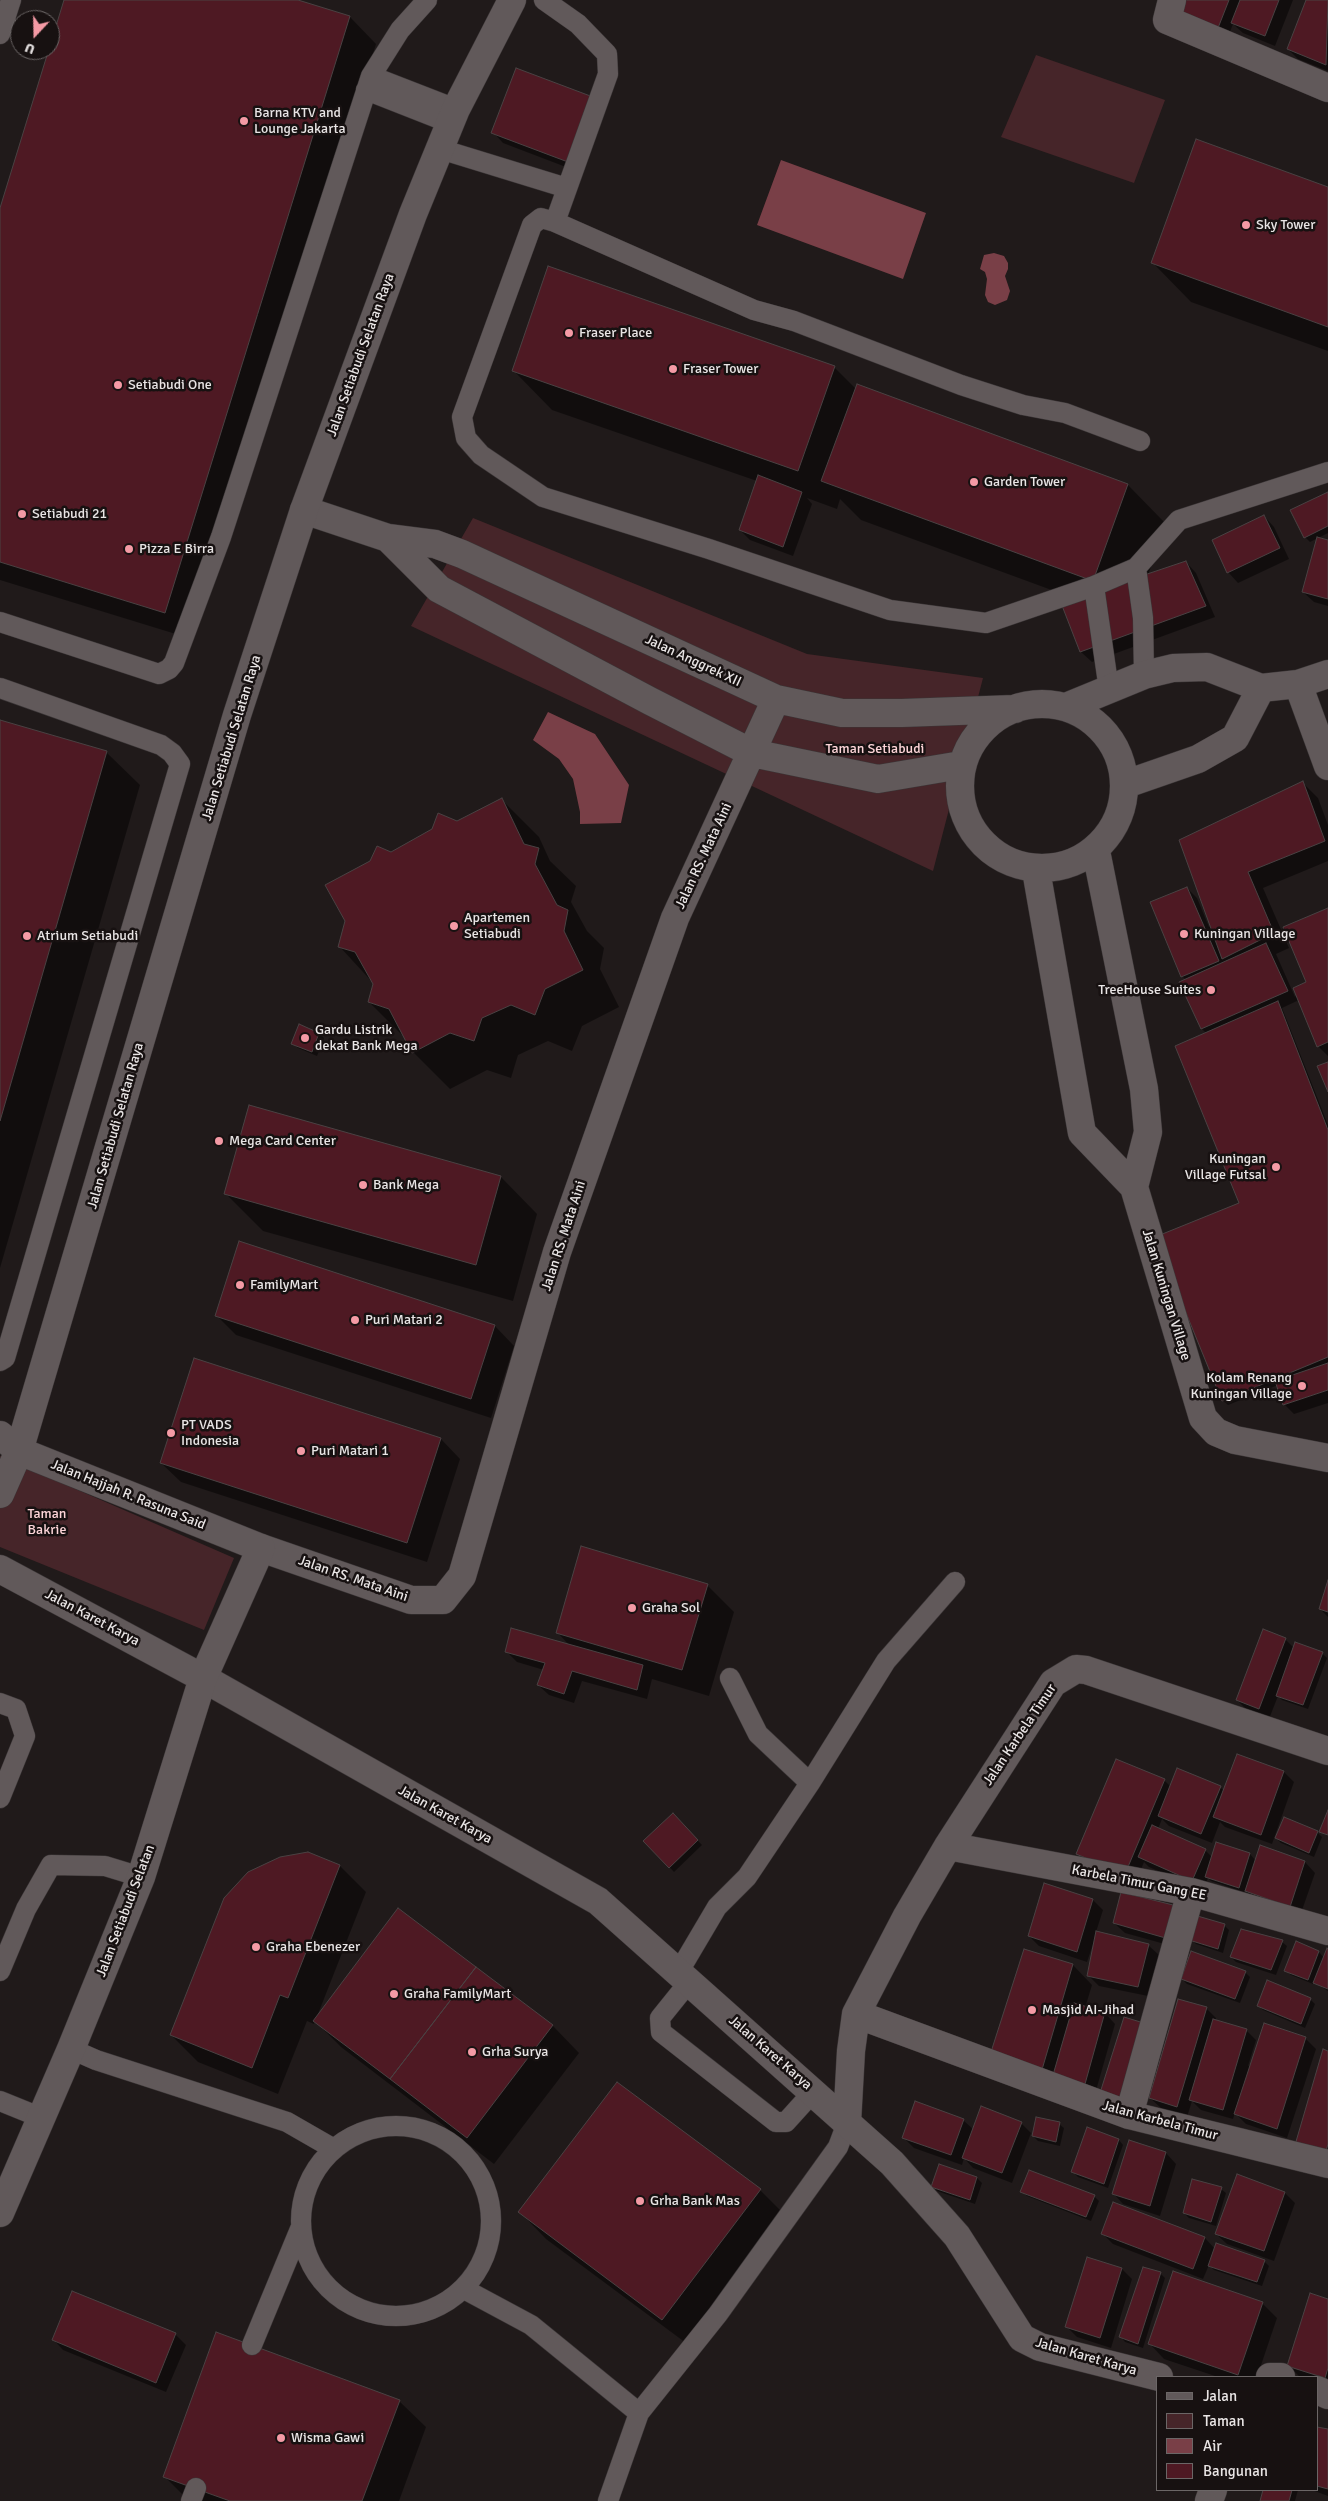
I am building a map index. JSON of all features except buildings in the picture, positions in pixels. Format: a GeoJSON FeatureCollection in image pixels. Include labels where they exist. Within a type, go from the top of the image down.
{"type":"FeatureCollection","features":[{"type":"Feature","properties":{"kind":"street","name":"Jalan Setiabudi Selatan Raya"},"geometry":{"type":"LineString","coordinates":[[0,1494],[10,1443],[237,715],[304,510],[373,318],[453,116],[512,0]]}},
{"type":"Feature","properties":{"kind":"street"},"geometry":{"type":"LineString","coordinates":[[1172,0],[1167,20],[1328,88]]}},
{"type":"Feature","properties":{"kind":"street","name":"Jalan Anggrek XII"},"geometry":{"type":"LineString","coordinates":[[304,510],[388,538],[435,544],[462,554],[776,699],[842,713],[1014,709]]}},
{"type":"Feature","properties":{"kind":"street","name":"Jalan Anggrek XII"},"geometry":{"type":"LineString","coordinates":[[388,538],[439,590],[752,753],[878,779],[961,765]]}},
{"type":"Feature","properties":{"kind":"street"},"geometry":{"type":"LineString","coordinates":[[1066,707],[1144,675],[1173,668],[1207,667],[1261,688],[1298,684],[1328,674]]}},
{"type":"Feature","properties":{"kind":"street"},"geometry":{"type":"LineString","coordinates":[[1298,684],[1328,766]]}},
{"type":"Feature","properties":{"kind":"street"},"geometry":{"type":"LineString","coordinates":[[1126,784],[1198,759],[1235,738],[1261,688]]}},
{"type":"Feature","properties":{"kind":"street","name":"Jalan RS. Mata Aini"},"geometry":{"type":"LineString","coordinates":[[261,1548],[411,1600],[443,1600],[462,1576],[564,1234],[675,918],[776,699]]}},
{"type":"Feature","properties":{"kind":"street"},"geometry":{"type":"LineString","coordinates":[[1040,704],[1066,707],[1096,724],[1118,751],[1126,784],[1123,809],[1113,832],[1096,851],[1036,870],[1008,863],[984,846],[967,822],[959,794],[961,765],[973,740],[991,721],[1014,709],[1040,704]]}},
{"type":"Feature","properties":{"kind":"street"},"geometry":{"type":"LineString","coordinates":[[1096,851],[1144,1089],[1148,1132],[1134,1187]]}},
{"type":"Feature","properties":{"kind":"street","name":"Jalan Kuningan Village"},"geometry":{"type":"LineString","coordinates":[[1036,870],[1082,1133],[1134,1187],[1203,1418],[1216,1432],[1235,1440],[1328,1458]]}},
{"type":"Feature","properties":{"kind":"street","name":"Jalan Hajjah R. Rasuna Said"},"geometry":{"type":"LineString","coordinates":[[10,1443],[261,1548]]}},
{"type":"Feature","properties":{"kind":"street","name":"Jalan Setiabudi Selatan"},"geometry":{"type":"LineString","coordinates":[[0,2213],[42,2118],[142,1877],[202,1678],[261,1548]]}},
{"type":"Feature","properties":{"kind":"street","name":"Jalan Karet Karya"},"geometry":{"type":"LineString","coordinates":[[0,1569],[202,1678],[598,1901],[892,2163],[958,2236],[1022,2338],[1040,2348],[1156,2376]]}},
{"type":"Feature","properties":{"kind":"street","name":"Jalan Karbela Timur"},"geometry":{"type":"LineString","coordinates":[[847,2123],[851,2051],[856,2014],[907,1916],[948,1846],[1052,1683],[1076,1669],[1328,1751]]}},
{"type":"Feature","properties":{"kind":"street","name":"Karbela Timur Gang EE"},"geometry":{"type":"LineString","coordinates":[[948,1846],[1191,1892],[1328,1931]]}},
{"type":"Feature","properties":{"kind":"street"},"geometry":{"type":"LineString","coordinates":[[1129,2115],[1191,1892]]}},
{"type":"Feature","properties":{"kind":"street","name":"Jalan Karbela Timur"},"geometry":{"type":"LineString","coordinates":[[856,2014],[1129,2115],[1328,2164]]}},
{"type":"Feature","properties":{"kind":"lane"},"geometry":{"type":"LineString","coordinates":[[0,34],[11,0]]}},
{"type":"Feature","properties":{"kind":"lane"},"geometry":{"type":"LineString","coordinates":[[0,622],[159,674],[169,669],[174,663],[221,537],[369,83],[400,30],[427,0]]}},
{"type":"Feature","properties":{"kind":"lane"},"geometry":{"type":"LineString","coordinates":[[544,0],[578,24],[607,54],[608,74],[555,222]]}},
{"type":"Feature","properties":{"kind":"lane"},"geometry":{"type":"LineString","coordinates":[[369,83],[453,116]]}},
{"type":"Feature","properties":{"kind":"lane"},"geometry":{"type":"LineString","coordinates":[[440,149],[567,188]]}},
{"type":"Feature","properties":{"kind":"lane"},"geometry":{"type":"LineString","coordinates":[[1140,442],[1065,413],[1023,405],[961,386],[794,321],[754,310],[555,222],[541,218],[532,225],[462,416],[466,438],[481,454],[543,497],[709,548],[890,610],[986,623],[1094,586],[1136,568],[1179,520],[1328,472]]}},
{"type":"Feature","properties":{"kind":"lane"},"geometry":{"type":"LineString","coordinates":[[1136,568],[1143,618],[1144,675]]}},
{"type":"Feature","properties":{"kind":"lane"},"geometry":{"type":"LineString","coordinates":[[1094,586],[1109,690]]}},
{"type":"Feature","properties":{"kind":"lane"},"geometry":{"type":"LineString","coordinates":[[0,688],[161,745],[172,753],[180,764],[5,1358],[0,1361]]}},
{"type":"Feature","properties":{"kind":"lane"},"geometry":{"type":"LineString","coordinates":[[814,2092],[786,2122],[776,2122],[661,2032],[660,2018],[684,1977],[717,1907],[747,1877],[810,1783],[886,1661],[956,1582]]}},
{"type":"Feature","properties":{"kind":"lane"},"geometry":{"type":"LineString","coordinates":[[730,1678],[758,1734],[810,1783]]}},
{"type":"Feature","properties":{"kind":"lane"},"geometry":{"type":"LineString","coordinates":[[0,1703],[16,1709],[25,1736],[0,1798]]}},
{"type":"Feature","properties":{"kind":"lane"},"geometry":{"type":"LineString","coordinates":[[0,1971],[26,1909],[51,1865],[105,1866],[142,1877]]}},
{"type":"Feature","properties":{"kind":"lane"},"geometry":{"type":"LineString","coordinates":[[71,2049],[96,2060],[287,2122],[334,2149]]}},
{"type":"Feature","properties":{"kind":"lane"},"geometry":{"type":"LineString","coordinates":[[0,2101],[42,2118]]}},
{"type":"Feature","properties":{"kind":"lane"},"geometry":{"type":"LineString","coordinates":[[608,2501],[639,2414],[718,2314],[838,2147],[847,2123]]}},
{"type":"Feature","properties":{"kind":"lane"},"geometry":{"type":"LineString","coordinates":[[252,2345],[300,2229],[302,2205],[308,2182],[321,2162],[334,2149],[358,2133],[387,2126],[416,2128],[443,2138],[467,2156],[483,2181],[492,2209],[491,2238],[482,2265],[464,2289],[442,2305],[417,2314],[390,2316],[364,2311],[339,2298],[320,2279],[307,2255],[300,2229]]}},
{"type":"Feature","properties":{"kind":"lane"},"geometry":{"type":"LineString","coordinates":[[464,2289],[531,2325],[639,2414]]}},
{"type":"Feature","properties":{"kind":"green space"},"geometry":{"type":"Polygon","coordinates":[[[1036,55],[1165,100],[1134,183],[1001,137],[1036,55]]]}},
{"type":"Feature","properties":{"kind":"green space","name":"Taman Setiabudi"},"geometry":{"type":"Polygon","coordinates":[[[473,518],[807,654],[983,678],[933,871],[411,626],[473,518]]]}},
{"type":"Feature","properties":{"kind":"green space","name":"Taman Bakrie"},"geometry":{"type":"Polygon","coordinates":[[[0,1456],[234,1558],[204,1630],[0,1547],[0,1456]]]}},
{"type":"Feature","properties":{"kind":"water"},"geometry":{"type":"Polygon","coordinates":[[[781,160],[926,213],[903,279],[757,225],[781,160]]]}},
{"type":"Feature","properties":{"kind":"water"},"geometry":{"type":"Polygon","coordinates":[[[994,253],[1004,256],[1008,263],[1005,276],[1010,291],[1007,300],[995,305],[988,302],[985,295],[987,279],[985,272],[980,269],[984,255],[994,253]]]}},
{"type":"Feature","properties":{"kind":"water"},"geometry":{"type":"Polygon","coordinates":[[[548,712],[595,734],[629,785],[621,823],[580,824],[580,812],[573,779],[559,759],[533,740],[548,712]]]}},
{"type":"Feature","properties":{"kind":"place","name":"Barna KTV and Lounge Jakarta"},"geometry":{"type":"Point","coordinates":[244,121]}},
{"type":"Feature","properties":{"kind":"place","name":"Sky Tower"},"geometry":{"type":"Point","coordinates":[1246,225]}},
{"type":"Feature","properties":{"kind":"place","name":"Fraser Place"},"geometry":{"type":"Point","coordinates":[569,333]}},
{"type":"Feature","properties":{"kind":"place","name":"Fraser Tower"},"geometry":{"type":"Point","coordinates":[673,369]}},
{"type":"Feature","properties":{"kind":"place","name":"Setiabudi One"},"geometry":{"type":"Point","coordinates":[118,385]}},
{"type":"Feature","properties":{"kind":"place","name":"Garden Tower"},"geometry":{"type":"Point","coordinates":[974,482]}},
{"type":"Feature","properties":{"kind":"place","name":"Setiabudi 21"},"geometry":{"type":"Point","coordinates":[22,514]}},
{"type":"Feature","properties":{"kind":"place","name":"Pizza E Birra"},"geometry":{"type":"Point","coordinates":[129,549]}},
{"type":"Feature","properties":{"kind":"place","name":"Apartemen Setiabudi"},"geometry":{"type":"Point","coordinates":[454,926]}},
{"type":"Feature","properties":{"kind":"place","name":"Kuningan Village"},"geometry":{"type":"Point","coordinates":[1184,934]}},
{"type":"Feature","properties":{"kind":"place","name":"Atrium Setiabudi"},"geometry":{"type":"Point","coordinates":[27,936]}},
{"type":"Feature","properties":{"kind":"place","name":"TreeHouse Suites"},"geometry":{"type":"Point","coordinates":[1211,990]}},
{"type":"Feature","properties":{"kind":"place","name":"Gardu Listrik dekat Bank Mega"},"geometry":{"type":"Point","coordinates":[305,1038]}},
{"type":"Feature","properties":{"kind":"place","name":"Mega Card Center"},"geometry":{"type":"Point","coordinates":[219,1141]}},
{"type":"Feature","properties":{"kind":"place","name":"Kuningan Village Futsal"},"geometry":{"type":"Point","coordinates":[1276,1167]}},
{"type":"Feature","properties":{"kind":"place","name":"Bank Mega"},"geometry":{"type":"Point","coordinates":[363,1185]}},
{"type":"Feature","properties":{"kind":"place","name":"FamilyMart"},"geometry":{"type":"Point","coordinates":[240,1285]}},
{"type":"Feature","properties":{"kind":"place","name":"Puri Matari 2"},"geometry":{"type":"Point","coordinates":[355,1320]}},
{"type":"Feature","properties":{"kind":"place","name":"Kolam Renang Kuningan Village"},"geometry":{"type":"Point","coordinates":[1302,1386]}},
{"type":"Feature","properties":{"kind":"place","name":"PT VADS Indonesia"},"geometry":{"type":"Point","coordinates":[171,1433]}},
{"type":"Feature","properties":{"kind":"place","name":"Puri Matari 1"},"geometry":{"type":"Point","coordinates":[301,1451]}},
{"type":"Feature","properties":{"kind":"place","name":"Graha Sol"},"geometry":{"type":"Point","coordinates":[632,1608]}},
{"type":"Feature","properties":{"kind":"place","name":"Graha Ebenezer"},"geometry":{"type":"Point","coordinates":[256,1947]}},
{"type":"Feature","properties":{"kind":"place","name":"Graha FamilyMart"},"geometry":{"type":"Point","coordinates":[394,1994]}},
{"type":"Feature","properties":{"kind":"place","name":"Masjid AI-Jihad"},"geometry":{"type":"Point","coordinates":[1032,2010]}},
{"type":"Feature","properties":{"kind":"place","name":"Grha Surya"},"geometry":{"type":"Point","coordinates":[472,2052]}},
{"type":"Feature","properties":{"kind":"place","name":"Grha Bank Mas"},"geometry":{"type":"Point","coordinates":[640,2201]}},
{"type":"Feature","properties":{"kind":"place","name":"Wisma Gawi"},"geometry":{"type":"Point","coordinates":[281,2438]}}]}
